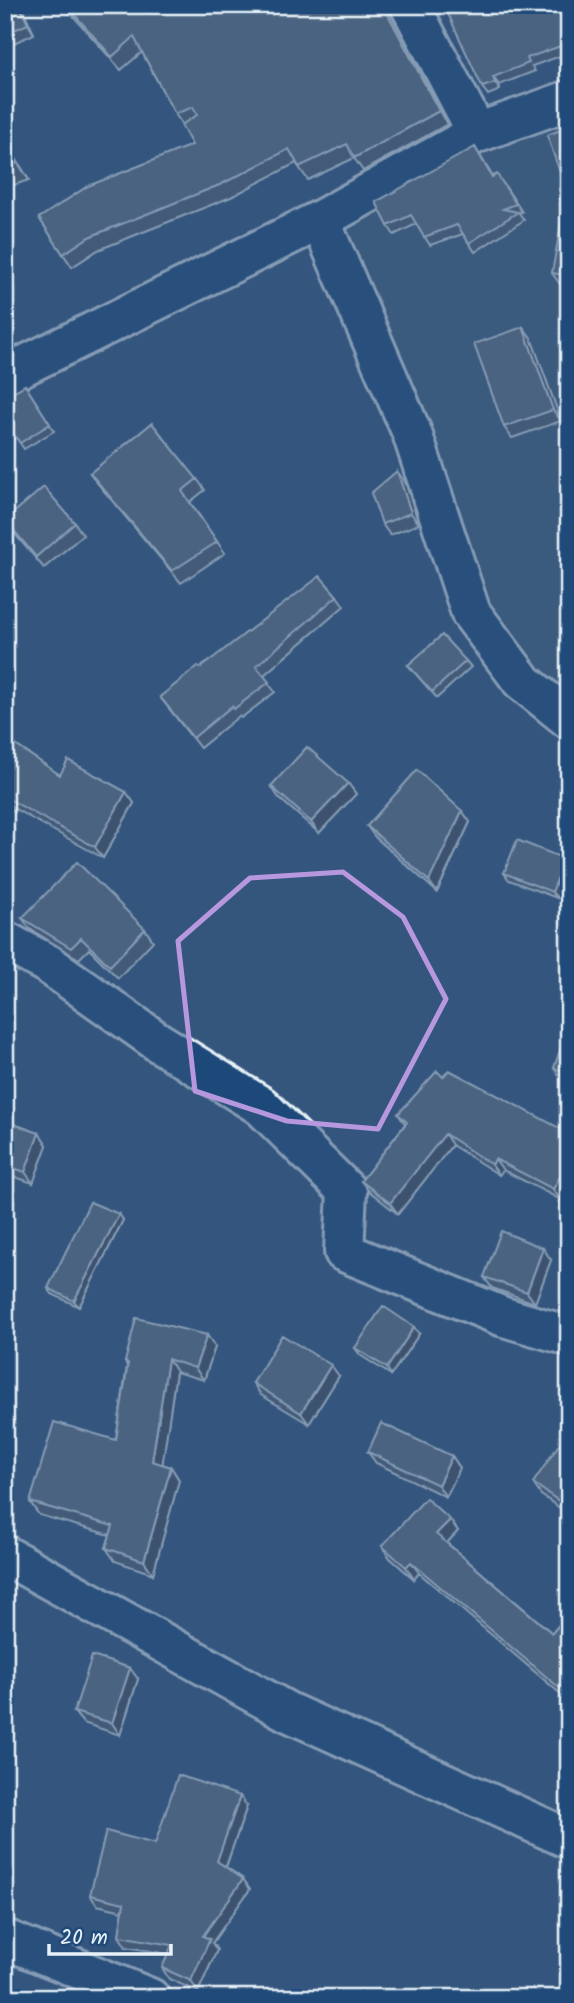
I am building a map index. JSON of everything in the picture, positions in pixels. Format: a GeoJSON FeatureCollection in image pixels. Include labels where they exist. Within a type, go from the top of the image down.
{"type":"FeatureCollection","features":[{"type":"Feature","properties":{"kind":"street"},"geometry":{"type":"LineString","coordinates":[[410,5],[477,133]]}},
{"type":"Feature","properties":{"kind":"street"},"geometry":{"type":"LineString","coordinates":[[5,375],[320,220],[477,133],[569,100]]}},
{"type":"Feature","properties":{"kind":"street"},"geometry":{"type":"LineString","coordinates":[[320,220],[412,433],[471,613],[522,681],[569,719]]}},
{"type":"Feature","properties":{"kind":"street"},"geometry":{"type":"LineString","coordinates":[[5,941],[48,964],[158,1042],[261,1106],[347,1191],[344,1252],[503,1317],[569,1336]]}},
{"type":"Feature","properties":{"kind":"street"},"geometry":{"type":"LineString","coordinates":[[5,1555],[288,1712],[569,1839]]}},
{"type":"Feature","properties":{"kind":"street"},"geometry":{"type":"LineString","coordinates":[[5,1939],[150,1998]]}},
{"type":"Feature","properties":{"kind":"highlighted area"},"geometry":{"type":"Polygon","coordinates":[[[343,872],[403,917],[446,999],[378,1129],[287,1121],[195,1091],[178,941],[250,878],[343,872]]]}},
{"type":"Feature","properties":{"kind":"shaded area"},"geometry":{"type":"Polygon","coordinates":[[[569,110],[569,719],[522,681],[320,220],[569,110]]]}},
{"type":"Feature","properties":{"kind":"building"},"geometry":{"type":"Polygon","coordinates":[[[5,5],[19,5],[28,24],[5,34],[5,5]]]}},
{"type":"Feature","properties":{"kind":"building"},"geometry":{"type":"Polygon","coordinates":[[[66,5],[383,5],[439,111],[354,158],[347,144],[299,167],[289,149],[222,184],[89,237],[63,254],[39,218],[88,186],[192,145],[181,125],[197,115],[193,107],[175,114],[134,37],[112,57],[66,5]]]}},
{"type":"Feature","properties":{"kind":"building"},"geometry":{"type":"Polygon","coordinates":[[[444,5],[569,5],[569,43],[527,58],[529,63],[493,77],[495,83],[482,87],[444,5]]]}},
{"type":"Feature","properties":{"kind":"building"},"geometry":{"type":"Polygon","coordinates":[[[569,127],[569,178],[563,181],[547,135],[569,127]]]}},
{"type":"Feature","properties":{"kind":"building"},"geometry":{"type":"Polygon","coordinates":[[[5,143],[18,163],[5,168],[5,143]]]}},
{"type":"Feature","properties":{"kind":"building"},"geometry":{"type":"Polygon","coordinates":[[[475,147],[492,177],[497,174],[516,204],[503,209],[518,212],[469,243],[457,225],[424,237],[411,215],[388,226],[376,202],[475,147]]]}},
{"type":"Feature","properties":{"kind":"building"},"geometry":{"type":"Polygon","coordinates":[[[562,218],[569,219],[569,276],[552,273],[562,218]]]}},
{"type":"Feature","properties":{"kind":"building"},"geometry":{"type":"Polygon","coordinates":[[[523,327],[553,410],[504,427],[474,344],[523,327]]]}},
{"type":"Feature","properties":{"kind":"building"},"geometry":{"type":"Polygon","coordinates":[[[25,385],[50,424],[20,443],[11,430],[5,433],[5,397],[25,385]]]}},
{"type":"Feature","properties":{"kind":"building"},"geometry":{"type":"Polygon","coordinates":[[[152,423],[197,479],[182,491],[217,542],[172,571],[90,473],[152,423]]]}},
{"type":"Feature","properties":{"kind":"building"},"geometry":{"type":"Polygon","coordinates":[[[397,471],[411,513],[382,524],[371,493],[397,471]]]}},
{"type":"Feature","properties":{"kind":"building"},"geometry":{"type":"Polygon","coordinates":[[[44,487],[75,523],[36,557],[5,520],[44,487]]]}},
{"type":"Feature","properties":{"kind":"building"},"geometry":{"type":"Polygon","coordinates":[[[320,576],[337,596],[256,666],[269,682],[234,709],[232,706],[193,738],[160,697],[320,576]]]}},
{"type":"Feature","properties":{"kind":"building"},"geometry":{"type":"Polygon","coordinates":[[[442,635],[466,661],[432,692],[408,665],[442,635]]]}},
{"type":"Feature","properties":{"kind":"building"},"geometry":{"type":"Polygon","coordinates":[[[5,738],[60,775],[68,760],[126,792],[95,847],[5,797],[5,738]]]}},
{"type":"Feature","properties":{"kind":"building"},"geometry":{"type":"Polygon","coordinates":[[[307,747],[348,783],[311,822],[271,786],[307,747]]]}},
{"type":"Feature","properties":{"kind":"building"},"geometry":{"type":"Polygon","coordinates":[[[417,770],[462,811],[429,881],[367,826],[417,770]]]}},
{"type":"Feature","properties":{"kind":"building"},"geometry":{"type":"Polygon","coordinates":[[[517,840],[565,859],[552,892],[504,873],[517,840]]]}},
{"type":"Feature","properties":{"kind":"building"},"geometry":{"type":"Polygon","coordinates":[[[77,862],[145,929],[110,966],[81,938],[71,948],[22,918],[77,862]]]}},
{"type":"Feature","properties":{"kind":"building"},"geometry":{"type":"Polygon","coordinates":[[[569,1025],[569,1073],[554,1068],[569,1025]]]}},
{"type":"Feature","properties":{"kind":"building"},"geometry":{"type":"Polygon","coordinates":[[[449,1070],[569,1133],[569,1161],[553,1189],[495,1159],[492,1165],[445,1134],[390,1203],[361,1181],[407,1122],[398,1114],[437,1071],[443,1077],[449,1070]]]}},
{"type":"Feature","properties":{"kind":"building"},"geometry":{"type":"Polygon","coordinates":[[[5,1121],[39,1133],[25,1172],[5,1165],[5,1121]]]}},
{"type":"Feature","properties":{"kind":"building"},"geometry":{"type":"Polygon","coordinates":[[[90,1202],[119,1214],[74,1301],[48,1288],[90,1202]]]}},
{"type":"Feature","properties":{"kind":"building"},"geometry":{"type":"Polygon","coordinates":[[[501,1231],[543,1248],[527,1292],[484,1277],[501,1231]]]}},
{"type":"Feature","properties":{"kind":"building"},"geometry":{"type":"Polygon","coordinates":[[[383,1306],[414,1327],[387,1368],[355,1348],[383,1306]]]}},
{"type":"Feature","properties":{"kind":"building"},"geometry":{"type":"Polygon","coordinates":[[[136,1318],[207,1335],[195,1368],[168,1359],[152,1461],[171,1467],[144,1561],[106,1548],[113,1526],[30,1502],[54,1422],[116,1440],[128,1363],[125,1362],[136,1318]]]}},
{"type":"Feature","properties":{"kind":"building"},"geometry":{"type":"Polygon","coordinates":[[[282,1335],[331,1365],[301,1413],[253,1383],[282,1335]]]}},
{"type":"Feature","properties":{"kind":"building"},"geometry":{"type":"Polygon","coordinates":[[[381,1423],[452,1456],[438,1485],[368,1452],[381,1423]]]}},
{"type":"Feature","properties":{"kind":"building"},"geometry":{"type":"Polygon","coordinates":[[[564,1437],[569,1440],[569,1508],[533,1483],[564,1437]]]}},
{"type":"Feature","properties":{"kind":"building"},"geometry":{"type":"Polygon","coordinates":[[[426,1498],[450,1520],[436,1534],[552,1633],[569,1614],[569,1696],[411,1562],[406,1567],[382,1546],[426,1498]]]}},
{"type":"Feature","properties":{"kind":"building"},"geometry":{"type":"Polygon","coordinates":[[[92,1656],[130,1668],[112,1723],[74,1712],[92,1656]]]}},
{"type":"Feature","properties":{"kind":"building"},"geometry":{"type":"Polygon","coordinates":[[[178,1775],[240,1796],[217,1861],[243,1879],[203,1936],[210,1939],[191,1981],[162,1968],[172,1945],[119,1936],[124,1903],[90,1895],[106,1831],[155,1844],[178,1775]]]}}]}
